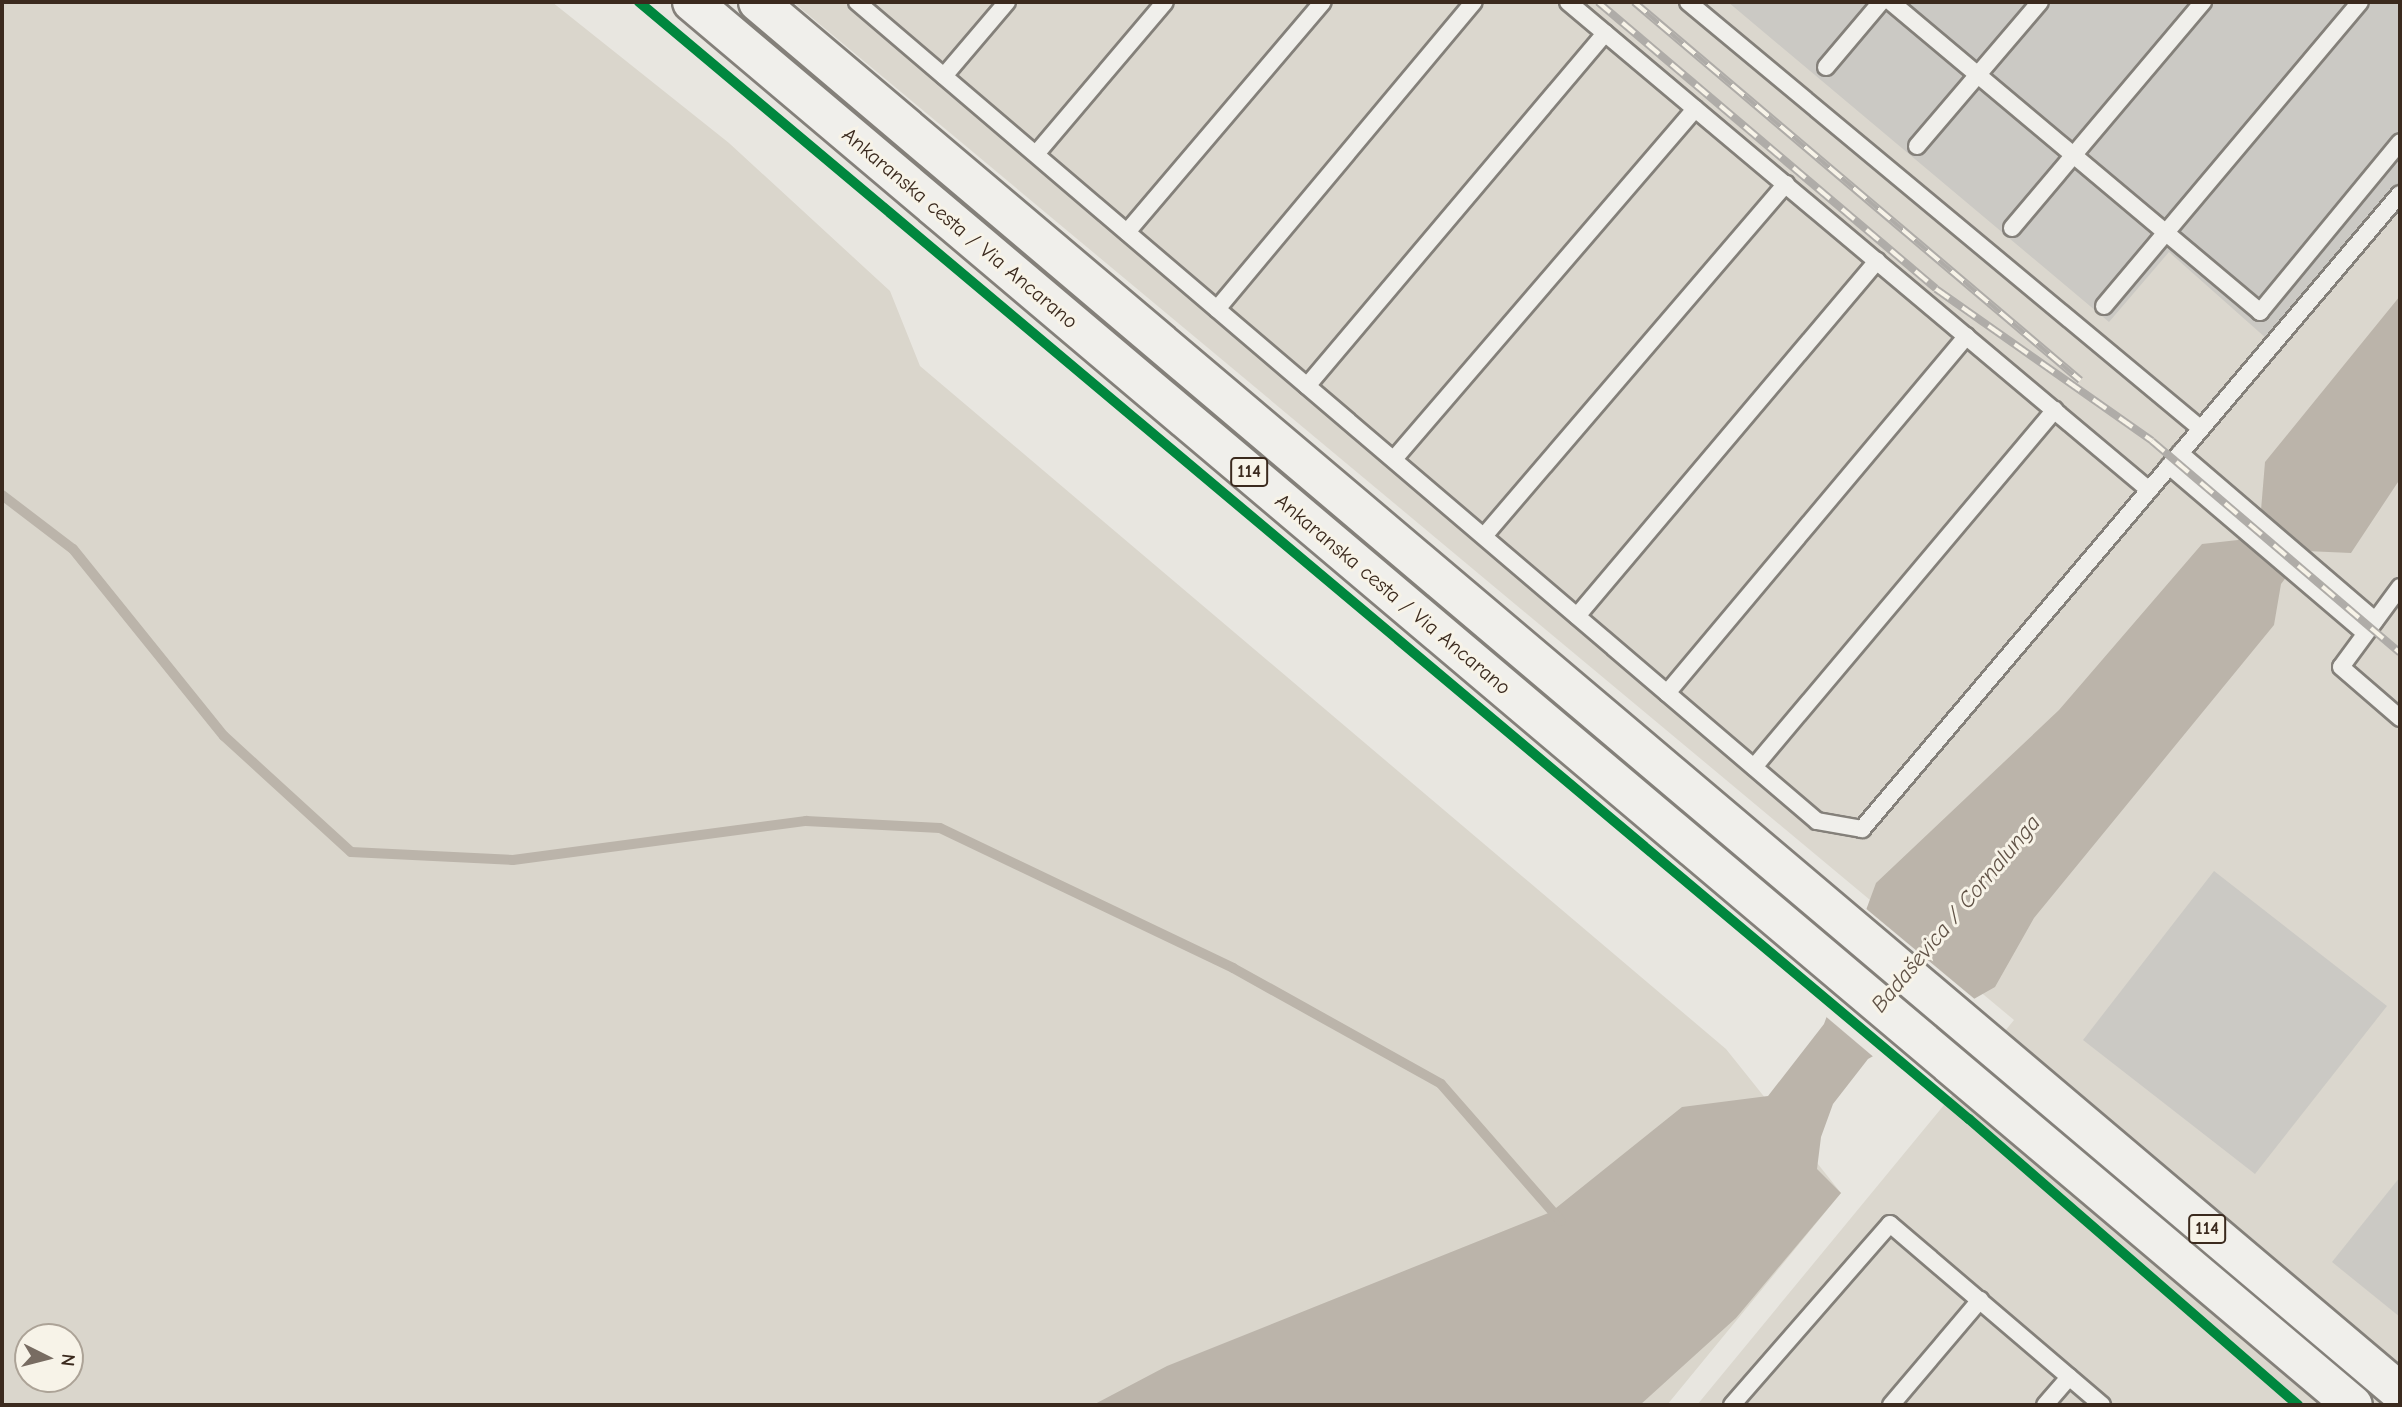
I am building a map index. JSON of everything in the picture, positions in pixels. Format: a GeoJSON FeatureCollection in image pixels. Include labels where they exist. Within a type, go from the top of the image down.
{"type":"FeatureCollection","features":[{"type":"Feature","properties":{"kind":"main road","name":"Ankaranska cesta / Via Ancarano"},"geometry":{"type":"LineString","coordinates":[[692,2],[2353,1405]]}},
{"type":"Feature","properties":{"kind":"main road","name":"114"},"geometry":{"type":"LineString","coordinates":[[758,2],[1832,908],[2014,1066],[2400,1392]]}},
{"type":"Feature","properties":{"kind":"lane"},"geometry":{"type":"LineString","coordinates":[[857,2],[1817,821],[1862,829],[2400,194]]}},
{"type":"Feature","properties":{"kind":"lane"},"geometry":{"type":"LineString","coordinates":[[944,76],[1007,2]]}},
{"type":"Feature","properties":{"kind":"lane"},"geometry":{"type":"LineString","coordinates":[[1036,155],[1165,2]]}},
{"type":"Feature","properties":{"kind":"lane"},"geometry":{"type":"LineString","coordinates":[[1127,232],[1323,2]]}},
{"type":"Feature","properties":{"kind":"lane"},"geometry":{"type":"LineString","coordinates":[[1217,309],[1474,2]]}},
{"type":"Feature","properties":{"kind":"lane"},"geometry":{"type":"LineString","coordinates":[[1568,2],[2149,490]]}},
{"type":"Feature","properties":{"kind":"lane"},"geometry":{"type":"LineString","coordinates":[[1688,2],[2201,429]]}},
{"type":"Feature","properties":{"kind":"lane"},"geometry":{"type":"LineString","coordinates":[[1826,66],[1881,2]]}},
{"type":"Feature","properties":{"kind":"lane"},"geometry":{"type":"LineString","coordinates":[[1891,2],[2260,312],[2400,142]]}},
{"type":"Feature","properties":{"kind":"lane"},"geometry":{"type":"LineString","coordinates":[[1917,146],[2040,2]]}},
{"type":"Feature","properties":{"kind":"lane"},"geometry":{"type":"LineString","coordinates":[[2012,228],[2203,2]]}},
{"type":"Feature","properties":{"kind":"lane"},"geometry":{"type":"LineString","coordinates":[[2104,306],[2360,2]]}},
{"type":"Feature","properties":{"kind":"lane"},"geometry":{"type":"LineString","coordinates":[[1307,386],[1605,33]]}},
{"type":"Feature","properties":{"kind":"lane"},"geometry":{"type":"LineString","coordinates":[[1394,459],[1695,108]]}},
{"type":"Feature","properties":{"kind":"lane"},"geometry":{"type":"LineString","coordinates":[[1484,536],[1786,184]]}},
{"type":"Feature","properties":{"kind":"lane"},"geometry":{"type":"LineString","coordinates":[[1577,616],[1877,261]]}},
{"type":"Feature","properties":{"kind":"lane"},"geometry":{"type":"LineString","coordinates":[[1667,692],[1967,336]]}},
{"type":"Feature","properties":{"kind":"lane"},"geometry":{"type":"LineString","coordinates":[[1754,767],[2054,410]]}},
{"type":"Feature","properties":{"kind":"lane"},"geometry":{"type":"LineString","coordinates":[[2180,453],[2327,579],[2370,626]]}},
{"type":"Feature","properties":{"kind":"lane"},"geometry":{"type":"LineString","coordinates":[[2169,466],[2316,592],[2370,626]]}},
{"type":"Feature","properties":{"kind":"lane"},"geometry":{"type":"LineString","coordinates":[[2400,587],[2394,606],[2370,626],[2341,667],[2400,718]]}},
{"type":"Feature","properties":{"kind":"lane"},"geometry":{"type":"LineString","coordinates":[[1732,1405],[1890,1224],[2102,1405]]}},
{"type":"Feature","properties":{"kind":"lane"},"geometry":{"type":"LineString","coordinates":[[1891,1405],[1980,1300]]}},
{"type":"Feature","properties":{"kind":"lane"},"geometry":{"type":"LineString","coordinates":[[2045,1405],[2069,1377]]}},
{"type":"Feature","properties":{"kind":"shaded area"},"geometry":{"type":"Polygon","coordinates":[[[2,2],[552,2],[729,143],[890,291],[920,366],[1726,1049],[1841,1193],[1667,1405],[2,1405],[2,2]]]}},
{"type":"Feature","properties":{"kind":"shaded area"},"geometry":{"type":"Polygon","coordinates":[[[793,2],[2400,2],[2400,1405],[1697,1405],[2014,1020],[793,2]]]}},
{"type":"Feature","properties":{"kind":"water","name":"Badaševica / Cornalunga"},"geometry":{"type":"Polygon","coordinates":[[[2400,296],[2400,479],[2351,553],[2306,551],[2281,584],[2274,625],[2034,918],[1995,987],[1868,1059],[1833,1104],[1821,1137],[1817,1169],[1841,1193],[1736,1318],[1640,1405],[1093,1405],[1167,1366],[1551,1212],[1682,1107],[1768,1096],[1824,1024],[1876,883],[2059,710],[2202,544],[2238,540],[2261,510],[2265,462],[2400,296]]]}},
{"type":"Feature","properties":{"kind":"pier"},"geometry":{"type":"Polygon","coordinates":[[[1864,907],[1977,1001],[1876,1059],[1824,1015],[1864,907]]]}},
{"type":"Feature","properties":{"kind":"building"},"geometry":{"type":"Polygon","coordinates":[[[1728,2],[2400,2],[2400,182],[2267,339],[2169,252],[2109,322],[1728,2]]]}},
{"type":"Feature","properties":{"kind":"building"},"geometry":{"type":"Polygon","coordinates":[[[2214,871],[2387,1006],[2255,1174],[2083,1040],[2214,871]]]}},
{"type":"Feature","properties":{"kind":"building"},"geometry":{"type":"Polygon","coordinates":[[[2400,1177],[2400,1317],[2332,1262],[2400,1177]]]}},
{"type":"Feature","properties":{"kind":"waterway"},"geometry":{"type":"LineString","coordinates":[[2,495],[73,549],[224,736],[351,852],[513,860],[806,821],[940,828],[1233,968],[1441,1084],[1561,1221]]}},
{"type":"Feature","properties":{"kind":"railway"},"geometry":{"type":"LineString","coordinates":[[1598,2],[1936,289],[2152,441],[2400,653]]}},
{"type":"Feature","properties":{"kind":"railway"},"geometry":{"type":"LineString","coordinates":[[1634,2],[2080,380]]}},
{"type":"Feature","properties":{"kind":"cycle path"},"geometry":{"type":"LineString","coordinates":[[639,2],[1969,1119],[2298,1405]]}}]}
